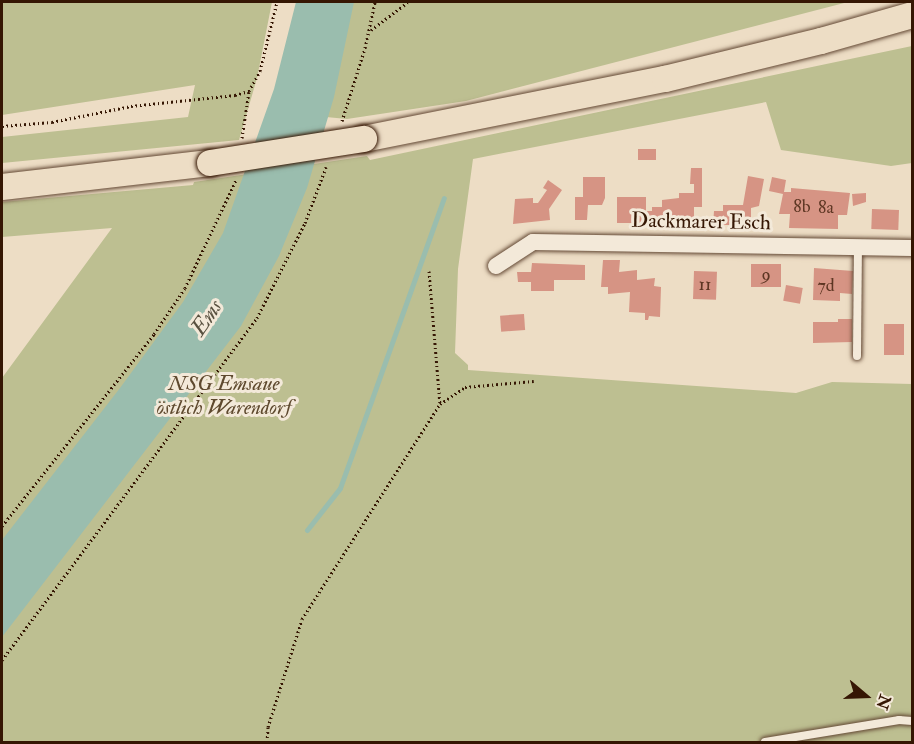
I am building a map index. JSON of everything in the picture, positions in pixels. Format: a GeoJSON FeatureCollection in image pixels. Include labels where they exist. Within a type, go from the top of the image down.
{"type":"FeatureCollection","features":[{"type":"Feature","properties":{"kind":"main road"},"geometry":{"type":"LineString","coordinates":[[2,187],[210,163],[364,138],[665,79],[821,41],[912,15]]}},
{"type":"Feature","properties":{"kind":"street","name":"Dackmarer Esch"},"geometry":{"type":"LineString","coordinates":[[496,266],[533,242],[912,248]]}},
{"type":"Feature","properties":{"kind":"lane"},"geometry":{"type":"LineString","coordinates":[[857,356],[858,247]]}},
{"type":"Feature","properties":{"kind":"lane"},"geometry":{"type":"LineString","coordinates":[[765,742],[898,720],[912,721]]}},
{"type":"Feature","properties":{"kind":"path"},"geometry":{"type":"LineString","coordinates":[[242,146],[249,91],[260,71],[277,2]]}},
{"type":"Feature","properties":{"kind":"path"},"geometry":{"type":"LineString","coordinates":[[348,103],[375,2]]}},
{"type":"Feature","properties":{"kind":"path"},"geometry":{"type":"LineString","coordinates":[[369,31],[408,2]]}},
{"type":"Feature","properties":{"kind":"path"},"geometry":{"type":"LineString","coordinates":[[2,126],[52,122],[131,106],[235,95],[249,91]]}},
{"type":"Feature","properties":{"kind":"path"},"geometry":{"type":"LineString","coordinates":[[2,526],[154,334],[179,297],[237,178]]}},
{"type":"Feature","properties":{"kind":"path"},"geometry":{"type":"LineString","coordinates":[[2,660],[257,318],[284,269],[320,184]]}},
{"type":"Feature","properties":{"kind":"path"},"geometry":{"type":"LineString","coordinates":[[429,271],[440,404]]}},
{"type":"Feature","properties":{"kind":"path"},"geometry":{"type":"LineString","coordinates":[[267,742],[268,727],[302,619],[440,404],[465,387],[534,381]]}},
{"type":"Feature","properties":{"kind":"green space"},"geometry":{"type":"Polygon","coordinates":[[[2,2],[272,2],[257,78],[239,140],[2,163],[2,137],[188,117],[195,85],[2,115],[2,2]]]}},
{"type":"Feature","properties":{"kind":"green space"},"geometry":{"type":"Polygon","coordinates":[[[353,2],[848,2],[466,101],[347,119],[326,117],[353,2]]]}},
{"type":"Feature","properties":{"kind":"green space","name":"NSG Emsaue östlich Warendorf"},"geometry":{"type":"Polygon","coordinates":[[[912,46],[912,163],[891,166],[781,150],[766,102],[473,159],[458,269],[455,353],[468,365],[468,370],[796,393],[832,382],[912,384],[912,742],[2,742],[2,378],[112,228],[2,237],[2,202],[193,185],[194,182],[367,156],[370,160],[912,46]]]}},
{"type":"Feature","properties":{"kind":"water","name":"Ems"},"geometry":{"type":"Polygon","coordinates":[[[296,2],[354,2],[334,97],[307,188],[279,256],[241,326],[2,637],[2,540],[120,388],[183,302],[223,233],[274,89],[296,2]]]}},
{"type":"Feature","properties":{"kind":"building"},"geometry":{"type":"Polygon","coordinates":[[[638,149],[656,149],[656,160],[638,160],[638,149]]]}},
{"type":"Feature","properties":{"kind":"building"},"geometry":{"type":"Polygon","coordinates":[[[691,168],[702,168],[702,207],[694,207],[694,222],[669,221],[669,216],[662,216],[662,223],[617,223],[617,197],[646,197],[646,211],[652,211],[652,207],[662,207],[662,200],[679,198],[679,193],[694,193],[694,184],[690,184],[691,168]]]}},
{"type":"Feature","properties":{"kind":"building"},"geometry":{"type":"Polygon","coordinates":[[[748,176],[764,179],[759,206],[751,208],[751,225],[713,225],[714,211],[723,211],[723,205],[743,205],[748,176]]]}},
{"type":"Feature","properties":{"kind":"building"},"geometry":{"type":"Polygon","coordinates":[[[583,177],[605,177],[605,198],[602,205],[588,205],[587,220],[575,220],[575,197],[583,197],[583,177]]]}},
{"type":"Feature","properties":{"kind":"building"},"geometry":{"type":"Polygon","coordinates":[[[772,177],[786,180],[784,192],[791,192],[791,188],[850,193],[847,215],[838,215],[838,229],[789,228],[790,214],[779,214],[783,194],[769,191],[772,177]]]}},
{"type":"Feature","properties":{"kind":"building"},"geometry":{"type":"Polygon","coordinates":[[[548,180],[562,190],[549,209],[550,220],[513,224],[515,199],[533,198],[533,203],[538,203],[547,190],[543,188],[548,180]]]}},
{"type":"Feature","properties":{"kind":"building"},"geometry":{"type":"Polygon","coordinates":[[[866,193],[866,202],[853,206],[852,194],[866,193]]]}},
{"type":"Feature","properties":{"kind":"building"},"geometry":{"type":"Polygon","coordinates":[[[872,209],[899,210],[898,230],[871,229],[872,209]]]}},
{"type":"Feature","properties":{"kind":"building"},"geometry":{"type":"Polygon","coordinates":[[[603,260],[620,260],[619,272],[637,270],[637,280],[655,278],[654,286],[661,287],[660,317],[649,316],[648,320],[645,320],[645,313],[629,312],[630,292],[608,294],[608,287],[601,287],[603,260]]]}},
{"type":"Feature","properties":{"kind":"building"},"geometry":{"type":"Polygon","coordinates":[[[532,263],[585,265],[585,280],[554,280],[554,291],[531,291],[531,282],[518,282],[517,272],[531,272],[532,263]]]}},
{"type":"Feature","properties":{"kind":"building"},"geometry":{"type":"Polygon","coordinates":[[[751,264],[781,264],[781,287],[751,287],[751,264]]]}},
{"type":"Feature","properties":{"kind":"building"},"geometry":{"type":"Polygon","coordinates":[[[814,268],[853,271],[852,294],[840,293],[840,301],[813,300],[814,268]]]}},
{"type":"Feature","properties":{"kind":"building"},"geometry":{"type":"Polygon","coordinates":[[[694,271],[717,272],[716,300],[693,299],[694,271]]]}},
{"type":"Feature","properties":{"kind":"building"},"geometry":{"type":"Polygon","coordinates":[[[786,285],[803,288],[800,304],[783,301],[786,285]]]}},
{"type":"Feature","properties":{"kind":"building"},"geometry":{"type":"Polygon","coordinates":[[[524,314],[525,330],[501,332],[500,316],[524,314]]]}},
{"type":"Feature","properties":{"kind":"building"},"geometry":{"type":"Polygon","coordinates":[[[838,319],[852,319],[852,342],[813,343],[813,322],[838,322],[838,319]]]}},
{"type":"Feature","properties":{"kind":"building"},"geometry":{"type":"Polygon","coordinates":[[[884,324],[904,324],[904,355],[884,355],[884,324]]]}},
{"type":"Feature","properties":{"kind":"waterway"},"geometry":{"type":"LineString","coordinates":[[307,530],[340,488],[444,198]]}}]}
